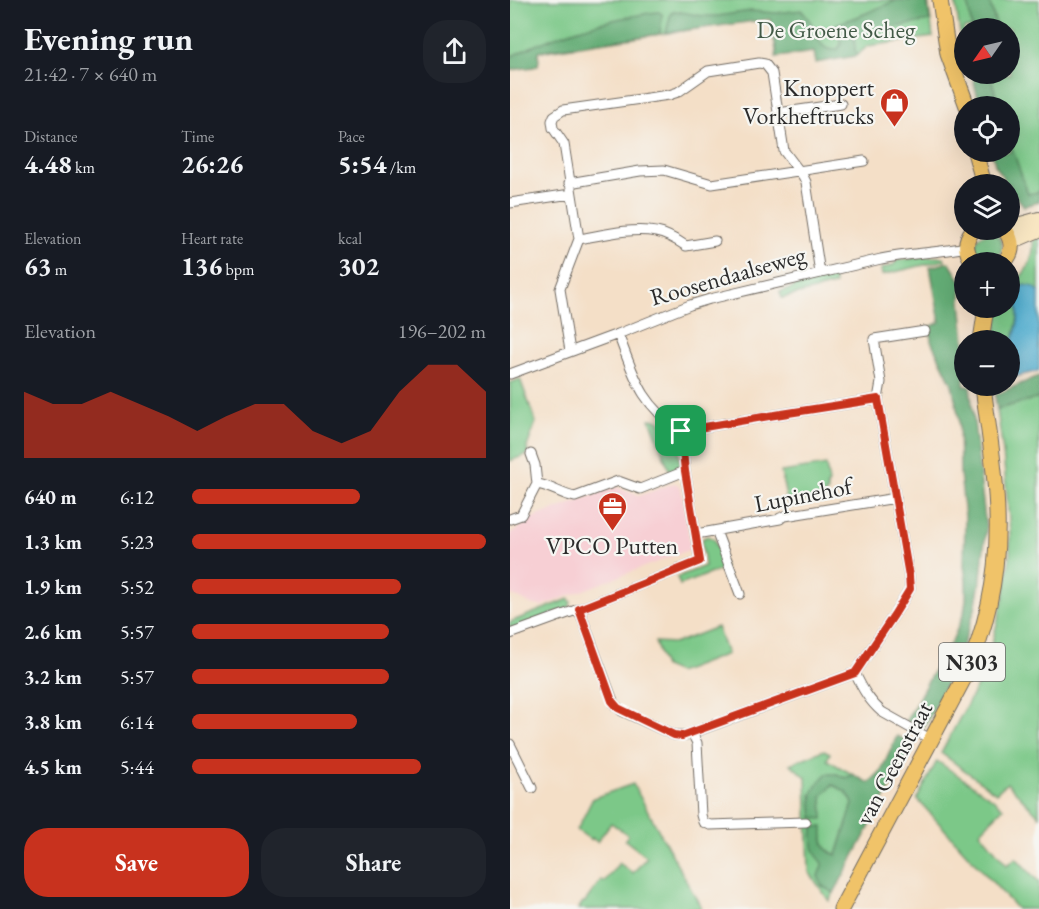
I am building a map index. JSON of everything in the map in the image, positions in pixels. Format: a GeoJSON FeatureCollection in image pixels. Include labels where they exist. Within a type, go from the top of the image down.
{"type":"FeatureCollection","features":[{"type":"Feature","properties":{"kind":"main road"},"geometry":{"type":"LineString","coordinates":[[940,0],[948,54],[963,96]]}},
{"type":"Feature","properties":{"kind":"main road"},"geometry":{"type":"LineString","coordinates":[[967,252],[968,240]]}},
{"type":"Feature","properties":{"kind":"main road","name":"van Geenstraat"},"geometry":{"type":"LineString","coordinates":[[841,909],[974,658],[988,609],[997,548],[998,512],[984,396]]}},
{"type":"Feature","properties":{"kind":"street"},"geometry":{"type":"LineString","coordinates":[[570,351],[560,289],[579,239],[564,144],[553,128],[552,121],[554,116],[563,110],[669,95],[678,92],[708,71],[765,64],[772,73],[784,151],[806,182],[820,273]]}},
{"type":"Feature","properties":{"kind":"street"},"geometry":{"type":"LineString","coordinates":[[778,113],[841,104]]}},
{"type":"Feature","properties":{"kind":"street"},"geometry":{"type":"LineString","coordinates":[[569,183],[640,171],[664,170],[712,184],[864,161]]}},
{"type":"Feature","properties":{"kind":"street"},"geometry":{"type":"LineString","coordinates":[[510,203],[571,194]]}},
{"type":"Feature","properties":{"kind":"street"},"geometry":{"type":"LineString","coordinates":[[1020,228],[1039,219]]}},
{"type":"Feature","properties":{"kind":"street"},"geometry":{"type":"LineString","coordinates":[[579,239],[637,230],[654,231],[669,236],[686,246],[715,241]]}},
{"type":"Feature","properties":{"kind":"street"},"geometry":{"type":"LineString","coordinates":[[1020,232],[1039,230]]}},
{"type":"Feature","properties":{"kind":"street","name":"Roosendaalseweg"},"geometry":{"type":"LineString","coordinates":[[510,374],[710,299],[905,254],[966,247]]}},
{"type":"Feature","properties":{"kind":"street"},"geometry":{"type":"LineString","coordinates":[[579,609],[615,705],[622,711],[674,735],[682,736],[692,733],[855,673],[910,589],[878,399],[880,382],[874,339],[925,331]]}},
{"type":"Feature","properties":{"kind":"street"},"geometry":{"type":"LineString","coordinates":[[618,334],[645,397],[662,417],[681,431],[878,399]]}},
{"type":"Feature","properties":{"kind":"street"},"geometry":{"type":"LineString","coordinates":[[510,634],[700,561],[685,471],[681,431]]}},
{"type":"Feature","properties":{"kind":"street"},"geometry":{"type":"LineString","coordinates":[[510,519],[520,515],[537,484],[531,454]]}},
{"type":"Feature","properties":{"kind":"street"},"geometry":{"type":"LineString","coordinates":[[537,484],[575,497],[618,481],[640,489],[685,471]]}},
{"type":"Feature","properties":{"kind":"street","name":"Lupinehof"},"geometry":{"type":"LineString","coordinates":[[696,534],[780,519],[785,516],[896,498]]}},
{"type":"Feature","properties":{"kind":"street"},"geometry":{"type":"LineString","coordinates":[[716,531],[740,594]]}},
{"type":"Feature","properties":{"kind":"street"},"geometry":{"type":"LineString","coordinates":[[855,673],[864,692],[876,707],[932,740]]}},
{"type":"Feature","properties":{"kind":"street"},"geometry":{"type":"LineString","coordinates":[[692,733],[697,743],[700,815],[703,822],[710,825],[806,822]]}},
{"type":"Feature","properties":{"kind":"street"},"geometry":{"type":"LineString","coordinates":[[510,744],[532,788]]}},
{"type":"Feature","properties":{"kind":"shaded area"},"geometry":{"type":"Polygon","coordinates":[[[674,483],[681,488],[691,549],[542,606],[533,605],[510,594],[510,533],[523,526],[521,522],[616,487],[639,496],[674,483]]]}},
{"type":"Feature","properties":{"kind":"green space","name":"De Groene Scheg"},"geometry":{"type":"Polygon","coordinates":[[[510,0],[928,0],[933,37],[868,46],[857,55],[816,62],[815,51],[777,56],[770,18],[538,52],[538,64],[510,71],[510,0]]]}},
{"type":"Feature","properties":{"kind":"green space"},"geometry":{"type":"Polygon","coordinates":[[[897,0],[927,0],[930,21],[856,34],[854,37],[856,56],[816,63],[814,52],[776,57],[770,19],[666,33],[671,13],[675,11],[718,16],[751,11],[776,13],[802,10],[824,47],[832,50],[838,49],[841,44],[836,24],[897,0]]]}},
{"type":"Feature","properties":{"kind":"green space"},"geometry":{"type":"Polygon","coordinates":[[[955,0],[967,0],[970,18],[958,18],[955,0]]]}},
{"type":"Feature","properties":{"kind":"green space"},"geometry":{"type":"Polygon","coordinates":[[[967,0],[989,0],[994,18],[970,18],[967,0]]]}},
{"type":"Feature","properties":{"kind":"green space"},"geometry":{"type":"Polygon","coordinates":[[[978,0],[1039,0],[1039,202],[1024,206],[1020,191],[1020,174],[1016,174],[1013,162],[1020,162],[1020,96],[986,96],[982,84],[1020,84],[1020,18],[982,18],[978,0]]]}},
{"type":"Feature","properties":{"kind":"green space"},"geometry":{"type":"Polygon","coordinates":[[[659,12],[662,14],[660,34],[539,51],[538,65],[510,70],[510,57],[551,39],[607,21],[659,12]]]}},
{"type":"Feature","properties":{"kind":"green space"},"geometry":{"type":"Polygon","coordinates":[[[974,84],[993,84],[996,96],[978,96],[974,84]]]}},
{"type":"Feature","properties":{"kind":"green space"},"geometry":{"type":"Polygon","coordinates":[[[994,162],[1017,162],[1028,194],[1039,192],[1039,202],[1024,206],[1020,201],[1020,174],[1001,174],[994,162]]]}},
{"type":"Feature","properties":{"kind":"green space"},"geometry":{"type":"Polygon","coordinates":[[[1039,238],[1039,291],[1020,304],[1020,278],[1031,260],[1033,240],[1039,238]]]}},
{"type":"Feature","properties":{"kind":"green space"},"geometry":{"type":"Polygon","coordinates":[[[978,240],[1001,241],[1000,252],[977,251],[978,240]]]}},
{"type":"Feature","properties":{"kind":"green space"},"geometry":{"type":"Polygon","coordinates":[[[944,257],[945,260],[882,275],[881,269],[893,265],[898,260],[944,257]]]}},
{"type":"Feature","properties":{"kind":"green space"},"geometry":{"type":"Polygon","coordinates":[[[949,262],[954,270],[954,318],[963,318],[964,330],[954,330],[954,394],[952,384],[931,341],[930,327],[940,322],[930,267],[949,262]]]}},
{"type":"Feature","properties":{"kind":"green space"},"geometry":{"type":"Polygon","coordinates":[[[833,275],[835,285],[782,298],[780,292],[793,288],[797,283],[833,275]]]}},
{"type":"Feature","properties":{"kind":"green space"},"geometry":{"type":"Polygon","coordinates":[[[998,318],[1018,318],[1015,330],[996,330],[998,318]]]}},
{"type":"Feature","properties":{"kind":"green space"},"geometry":{"type":"Polygon","coordinates":[[[1039,376],[1039,398],[997,409],[995,396],[1020,396],[1020,384],[1039,376]]]}},
{"type":"Feature","properties":{"kind":"green space"},"geometry":{"type":"Polygon","coordinates":[[[520,379],[536,422],[527,447],[528,454],[510,461],[510,383],[520,379]]]}},
{"type":"Feature","properties":{"kind":"green space"},"geometry":{"type":"Polygon","coordinates":[[[954,396],[971,396],[986,529],[981,577],[975,609],[962,648],[924,728],[906,721],[952,641],[964,613],[966,599],[965,517],[960,474],[959,419],[954,396]]]}},
{"type":"Feature","properties":{"kind":"green space"},"geometry":{"type":"Polygon","coordinates":[[[1039,398],[1039,816],[1007,783],[996,793],[941,753],[985,671],[1004,596],[1010,557],[1010,531],[997,409],[1039,398]]]}},
{"type":"Feature","properties":{"kind":"green space"},"geometry":{"type":"Polygon","coordinates":[[[650,419],[658,420],[677,434],[680,466],[674,471],[670,472],[650,419]]]}},
{"type":"Feature","properties":{"kind":"green space"},"geometry":{"type":"Polygon","coordinates":[[[826,465],[829,483],[825,498],[787,503],[781,472],[826,465]]]}},
{"type":"Feature","properties":{"kind":"green space"},"geometry":{"type":"Polygon","coordinates":[[[708,536],[714,539],[725,568],[680,585],[677,577],[705,566],[702,543],[703,538],[708,536]]]}},
{"type":"Feature","properties":{"kind":"green space"},"geometry":{"type":"Polygon","coordinates":[[[569,599],[571,602],[569,608],[510,631],[510,622],[569,599]]]}},
{"type":"Feature","properties":{"kind":"green space"},"geometry":{"type":"Polygon","coordinates":[[[717,627],[727,654],[678,673],[664,667],[655,642],[676,643],[717,627]]]}},
{"type":"Feature","properties":{"kind":"green space"},"geometry":{"type":"Polygon","coordinates":[[[897,736],[914,744],[834,893],[822,886],[818,876],[823,863],[816,855],[813,846],[813,827],[823,827],[823,841],[826,848],[837,855],[853,804],[845,792],[832,785],[822,796],[823,819],[813,818],[812,794],[826,774],[837,774],[845,778],[854,775],[869,783],[881,771],[897,736]]]}},
{"type":"Feature","properties":{"kind":"green space"},"geometry":{"type":"Polygon","coordinates":[[[824,750],[830,753],[827,760],[854,775],[845,778],[837,774],[811,794],[813,818],[821,796],[832,785],[845,792],[853,804],[837,855],[820,840],[813,827],[823,863],[822,886],[834,893],[829,901],[809,872],[806,777],[790,764],[824,750]]]}},
{"type":"Feature","properties":{"kind":"green space"},"geometry":{"type":"Polygon","coordinates":[[[937,761],[1003,808],[980,832],[1007,865],[1016,858],[1039,882],[1039,909],[1017,909],[917,799],[937,761]]]}},
{"type":"Feature","properties":{"kind":"green space"},"geometry":{"type":"Polygon","coordinates":[[[633,784],[702,909],[578,909],[601,880],[604,882],[619,863],[633,873],[647,857],[625,840],[628,835],[611,823],[597,842],[577,830],[593,798],[633,784]]]}},
{"type":"Feature","properties":{"kind":"water"},"geometry":{"type":"Polygon","coordinates":[[[1024,285],[1034,287],[1039,292],[1039,371],[1020,376],[1020,330],[1016,330],[1018,318],[1020,318],[1021,287],[1024,285]]]}},
{"type":"Feature","properties":{"kind":"place","name":"Knoppert Vorkheftrucks"},"geometry":{"type":"Point","coordinates":[895,128]}},
{"type":"Feature","properties":{"kind":"place","name":"VPCO Putten"},"geometry":{"type":"Point","coordinates":[612,532]}},
{"type":"Feature","properties":{"kind":"route"},"geometry":{"type":"LineString","coordinates":[[878,399],[910,589],[855,673],[682,736],[674,735],[622,711],[615,705],[579,609],[700,561],[685,471],[681,431],[878,399]]}}]}
